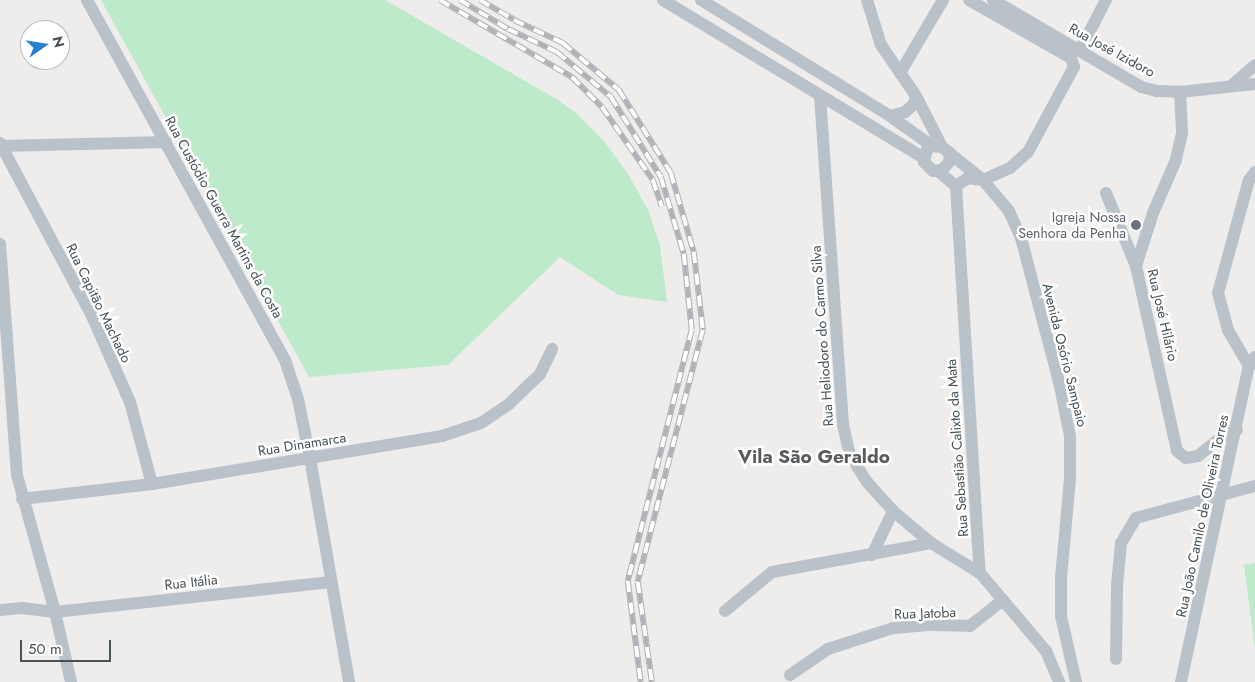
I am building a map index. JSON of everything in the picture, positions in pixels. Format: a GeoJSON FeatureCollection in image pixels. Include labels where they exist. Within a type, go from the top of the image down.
{"type":"FeatureCollection","features":[{"type":"Feature","properties":{"kind":"street","name":"Rua Custódio Guerra Martins da Costa"},"geometry":{"type":"LineString","coordinates":[[87,0],[285,360],[298,399],[310,458],[349,682]]}},
{"type":"Feature","properties":{"kind":"street"},"geometry":{"type":"LineString","coordinates":[[662,0],[924,158]]}},
{"type":"Feature","properties":{"kind":"street","name":"Avenida Osório Sampaio"},"geometry":{"type":"LineString","coordinates":[[701,0],[940,148],[983,180],[1009,210],[1021,238],[1060,386],[1070,436],[1070,479],[1061,577],[1061,616],[1076,682]]}},
{"type":"Feature","properties":{"kind":"street"},"geometry":{"type":"LineString","coordinates":[[867,0],[881,45],[916,96],[948,165],[938,171]]}},
{"type":"Feature","properties":{"kind":"street"},"geometry":{"type":"LineString","coordinates":[[900,73],[943,0]]}},
{"type":"Feature","properties":{"kind":"street"},"geometry":{"type":"LineString","coordinates":[[940,148],[927,149],[924,158],[926,166],[938,171],[956,186],[968,178],[983,180],[1010,168],[1028,152],[1074,67],[1071,58],[969,0]]}},
{"type":"Feature","properties":{"kind":"street","name":"Rua José Izidoro"},"geometry":{"type":"LineString","coordinates":[[993,0],[1141,87],[1157,91],[1180,92],[1255,84]]}},
{"type":"Feature","properties":{"kind":"street"},"geometry":{"type":"LineString","coordinates":[[1080,50],[1106,0]]}},
{"type":"Feature","properties":{"kind":"street"},"geometry":{"type":"LineString","coordinates":[[1231,86],[1255,65]]}},
{"type":"Feature","properties":{"kind":"street","name":"Rua José Hilário"},"geometry":{"type":"LineString","coordinates":[[1180,92],[1182,132],[1176,160],[1153,213],[1136,266],[1177,451],[1186,458],[1198,456],[1223,436],[1237,430]]}},
{"type":"Feature","properties":{"kind":"street","name":"Rua Heliodoro do Carmo Silva"},"geometry":{"type":"LineString","coordinates":[[820,96],[843,425],[850,455],[868,482],[893,512],[931,543],[980,573]]}},
{"type":"Feature","properties":{"kind":"street"},"geometry":{"type":"LineString","coordinates":[[890,116],[905,112],[914,104],[916,96]]}},
{"type":"Feature","properties":{"kind":"street"},"geometry":{"type":"LineString","coordinates":[[0,146],[166,142]]}},
{"type":"Feature","properties":{"kind":"street","name":"Rua Capitão Machado"},"geometry":{"type":"LineString","coordinates":[[0,146],[95,324],[130,402],[152,484]]}},
{"type":"Feature","properties":{"kind":"street"},"geometry":{"type":"LineString","coordinates":[[1252,361],[1228,330],[1218,293],[1249,180],[1255,172]]}},
{"type":"Feature","properties":{"kind":"street","name":"Rua Sebastião Calixto da Mata"},"geometry":{"type":"LineString","coordinates":[[956,186],[980,573]]}},
{"type":"Feature","properties":{"kind":"street"},"geometry":{"type":"LineString","coordinates":[[1106,193],[1136,266]]}},
{"type":"Feature","properties":{"kind":"street"},"geometry":{"type":"LineString","coordinates":[[0,244],[17,475],[22,499],[55,612],[71,682]]}},
{"type":"Feature","properties":{"kind":"street","name":"Rua Dinamarca"},"geometry":{"type":"LineString","coordinates":[[22,499],[152,484],[442,436],[481,423],[509,404],[540,374],[552,349]]}},
{"type":"Feature","properties":{"kind":"street","name":"Rua João Camilo de Oliveira Torres"},"geometry":{"type":"LineString","coordinates":[[1181,682],[1252,361]]}},
{"type":"Feature","properties":{"kind":"street"},"geometry":{"type":"LineString","coordinates":[[1116,659],[1117,586],[1121,543],[1136,518],[1255,486]]}},
{"type":"Feature","properties":{"kind":"street"},"geometry":{"type":"LineString","coordinates":[[872,555],[893,512]]}},
{"type":"Feature","properties":{"kind":"street"},"geometry":{"type":"LineString","coordinates":[[724,612],[772,572],[931,543]]}},
{"type":"Feature","properties":{"kind":"street"},"geometry":{"type":"LineString","coordinates":[[980,573],[1046,651],[1059,682]]}},
{"type":"Feature","properties":{"kind":"street","name":"Rua Itália"},"geometry":{"type":"LineString","coordinates":[[0,610],[22,608],[55,612],[331,582]]}},
{"type":"Feature","properties":{"kind":"street","name":"Rua Jatoba"},"geometry":{"type":"LineString","coordinates":[[790,675],[828,649],[893,628],[931,625],[970,626],[1003,600]]}},
{"type":"Feature","properties":{"kind":"green space"},"geometry":{"type":"Polygon","coordinates":[[[101,0],[385,0],[558,100],[575,112],[604,141],[628,174],[648,210],[660,246],[667,302],[618,295],[560,257],[448,365],[309,377],[101,0]]]}},
{"type":"Feature","properties":{"kind":"green space"},"geometry":{"type":"Polygon","coordinates":[[[1255,563],[1255,649],[1244,565],[1255,563]]]}},
{"type":"Feature","properties":{"kind":"railway"},"geometry":{"type":"LineString","coordinates":[[440,0],[572,77],[602,107],[653,180],[662,206]]}},
{"type":"Feature","properties":{"kind":"railway"},"geometry":{"type":"LineString","coordinates":[[460,0],[508,29],[557,52],[611,97],[661,177],[684,254],[692,330],[628,581],[641,682]]}},
{"type":"Feature","properties":{"kind":"railway"},"geometry":{"type":"LineString","coordinates":[[480,0],[514,20],[563,43],[619,90],[671,173],[694,252],[703,330],[638,582],[652,682]]}},
{"type":"Feature","properties":{"kind":"place","name":"Igreja Nossa Senhora da Penha"},"geometry":{"type":"Point","coordinates":[1136,225]}},
{"type":"Feature","properties":{"kind":"district","name":"Vila São Geraldo"},"geometry":{"type":"Point","coordinates":[814,457]}}]}
